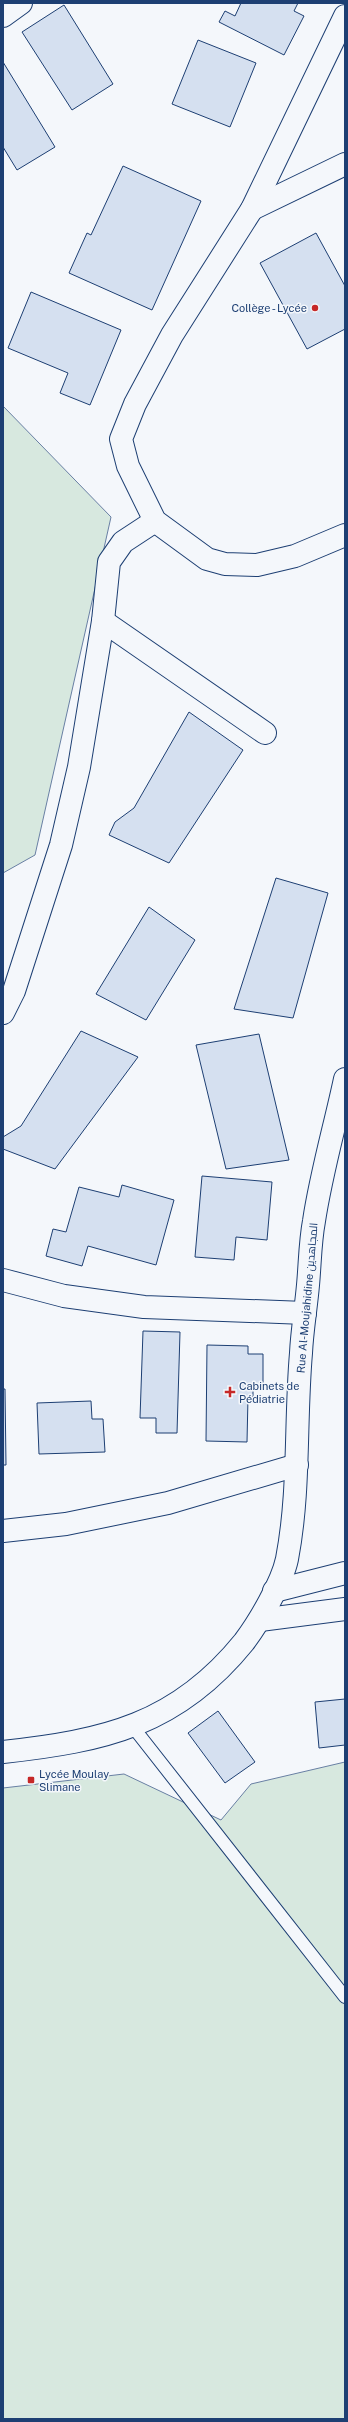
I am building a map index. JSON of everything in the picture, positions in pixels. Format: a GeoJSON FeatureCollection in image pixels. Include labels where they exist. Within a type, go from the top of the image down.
{"type":"FeatureCollection","features":[{"type":"Feature","properties":{"kind":"street"},"geometry":{"type":"LineString","coordinates":[[3,16],[21,3]]}},
{"type":"Feature","properties":{"kind":"street"},"geometry":{"type":"LineString","coordinates":[[345,16],[252,209],[172,335],[123,430],[121,445],[128,466],[156,520],[207,559],[225,564],[257,565],[295,556],[345,535]]}},
{"type":"Feature","properties":{"kind":"street"},"geometry":{"type":"LineString","coordinates":[[252,209],[345,164]]}},
{"type":"Feature","properties":{"kind":"street"},"geometry":{"type":"LineString","coordinates":[[3,1012],[14,992],[61,845],[79,767],[103,621],[109,562],[123,542],[156,520]]}},
{"type":"Feature","properties":{"kind":"street"},"geometry":{"type":"LineString","coordinates":[[103,621],[265,733]]}},
{"type":"Feature","properties":{"kind":"street","name":"Rue Al-Moujahidine المجاهدين"},"geometry":{"type":"LineString","coordinates":[[3,1752],[71,1742],[133,1727],[176,1705],[218,1672],[260,1620],[287,1561],[297,1465],[300,1355],[314,1222],[345,1079]]}},
{"type":"Feature","properties":{"kind":"street"},"geometry":{"type":"LineString","coordinates":[[3,1280],[64,1296],[144,1307],[305,1313]]}},
{"type":"Feature","properties":{"kind":"street"},"geometry":{"type":"LineString","coordinates":[[3,1531],[66,1524],[168,1503],[297,1465]]}},
{"type":"Feature","properties":{"kind":"street"},"geometry":{"type":"LineString","coordinates":[[274,1591],[345,1573]]}},
{"type":"Feature","properties":{"kind":"street"},"geometry":{"type":"LineString","coordinates":[[260,1620],[345,1609]]}},
{"type":"Feature","properties":{"kind":"lane"},"geometry":{"type":"LineString","coordinates":[[133,1727],[345,1997]]}},
{"type":"Feature","properties":{"kind":"shaded area"},"geometry":{"type":"Polygon","coordinates":[[[3,406],[111,517],[35,855],[3,873],[3,406]]]}},
{"type":"Feature","properties":{"kind":"shaded area"},"geometry":{"type":"Polygon","coordinates":[[[345,1762],[345,2419],[3,2419],[3,1788],[124,1774],[221,1820],[251,1784],[345,1762]]]}},
{"type":"Feature","properties":{"kind":"building"},"geometry":{"type":"Polygon","coordinates":[[[241,3],[298,3],[294,11],[304,16],[284,55],[219,22],[225,11],[235,16],[241,3]]]}},
{"type":"Feature","properties":{"kind":"building"},"geometry":{"type":"Polygon","coordinates":[[[64,5],[113,84],[72,110],[22,32],[64,5]]]}},
{"type":"Feature","properties":{"kind":"building"},"geometry":{"type":"Polygon","coordinates":[[[198,40],[256,63],[230,127],[172,104],[198,40]]]}},
{"type":"Feature","properties":{"kind":"building"},"geometry":{"type":"Polygon","coordinates":[[[3,62],[55,147],[17,170],[3,147],[3,62]]]}},
{"type":"Feature","properties":{"kind":"building"},"geometry":{"type":"Polygon","coordinates":[[[123,166],[201,201],[152,310],[69,273],[87,233],[91,235],[123,166]]]}},
{"type":"Feature","properties":{"kind":"building","name":"Collège - Lycée"},"geometry":{"type":"Polygon","coordinates":[[[316,233],[345,286],[345,329],[307,349],[260,263],[316,233]]]}},
{"type":"Feature","properties":{"kind":"building"},"geometry":{"type":"Polygon","coordinates":[[[31,292],[121,330],[90,405],[60,393],[68,373],[8,348],[31,292]]]}},
{"type":"Feature","properties":{"kind":"building"},"geometry":{"type":"Polygon","coordinates":[[[189,712],[243,750],[169,863],[109,835],[115,822],[134,808],[189,712]]]}},
{"type":"Feature","properties":{"kind":"building"},"geometry":{"type":"Polygon","coordinates":[[[276,878],[328,893],[293,1018],[234,1009],[276,878]]]}},
{"type":"Feature","properties":{"kind":"building"},"geometry":{"type":"Polygon","coordinates":[[[149,907],[195,940],[146,1020],[96,994],[149,907]]]}},
{"type":"Feature","properties":{"kind":"building"},"geometry":{"type":"Polygon","coordinates":[[[81,1031],[138,1057],[55,1169],[3,1149],[3,1137],[21,1126],[81,1031]]]}},
{"type":"Feature","properties":{"kind":"building"},"geometry":{"type":"Polygon","coordinates":[[[259,1034],[289,1160],[226,1169],[196,1045],[259,1034]]]}},
{"type":"Feature","properties":{"kind":"building"},"geometry":{"type":"Polygon","coordinates":[[[202,1176],[272,1182],[267,1240],[236,1237],[234,1260],[195,1257],[202,1176]]]}},
{"type":"Feature","properties":{"kind":"building"},"geometry":{"type":"Polygon","coordinates":[[[122,1185],[174,1200],[156,1265],[88,1246],[82,1266],[46,1256],[53,1229],[66,1232],[79,1187],[119,1197],[122,1185]]]}},
{"type":"Feature","properties":{"kind":"building"},"geometry":{"type":"Polygon","coordinates":[[[143,1331],[180,1332],[177,1433],[156,1433],[156,1418],[140,1418],[143,1331]]]}},
{"type":"Feature","properties":{"kind":"building","name":"Cabinets de Pédiatrie"},"geometry":{"type":"Polygon","coordinates":[[[207,1345],[248,1346],[248,1354],[263,1354],[263,1388],[253,1388],[253,1397],[248,1397],[247,1442],[206,1441],[207,1345]]]}},
{"type":"Feature","properties":{"kind":"building"},"geometry":{"type":"Polygon","coordinates":[[[3,1389],[5,1389],[6,1465],[3,1465],[3,1389]]]}},
{"type":"Feature","properties":{"kind":"building"},"geometry":{"type":"Polygon","coordinates":[[[91,1401],[92,1419],[103,1419],[105,1452],[39,1454],[37,1403],[91,1401]]]}},
{"type":"Feature","properties":{"kind":"building"},"geometry":{"type":"Polygon","coordinates":[[[345,1699],[345,1745],[319,1748],[315,1702],[345,1699]]]}},
{"type":"Feature","properties":{"kind":"building"},"geometry":{"type":"Polygon","coordinates":[[[218,1711],[255,1762],[225,1783],[188,1733],[218,1711]]]}},
{"type":"Feature","properties":{"kind":"place","name":"Collège - Lycée"},"geometry":{"type":"Point","coordinates":[315,308]}},
{"type":"Feature","properties":{"kind":"place","name":"Cabinets de Pédiatrie"},"geometry":{"type":"Point","coordinates":[230,1392]}},
{"type":"Feature","properties":{"kind":"place","name":"Lycée Moulay Slimane"},"geometry":{"type":"Point","coordinates":[31,1780]}}]}
